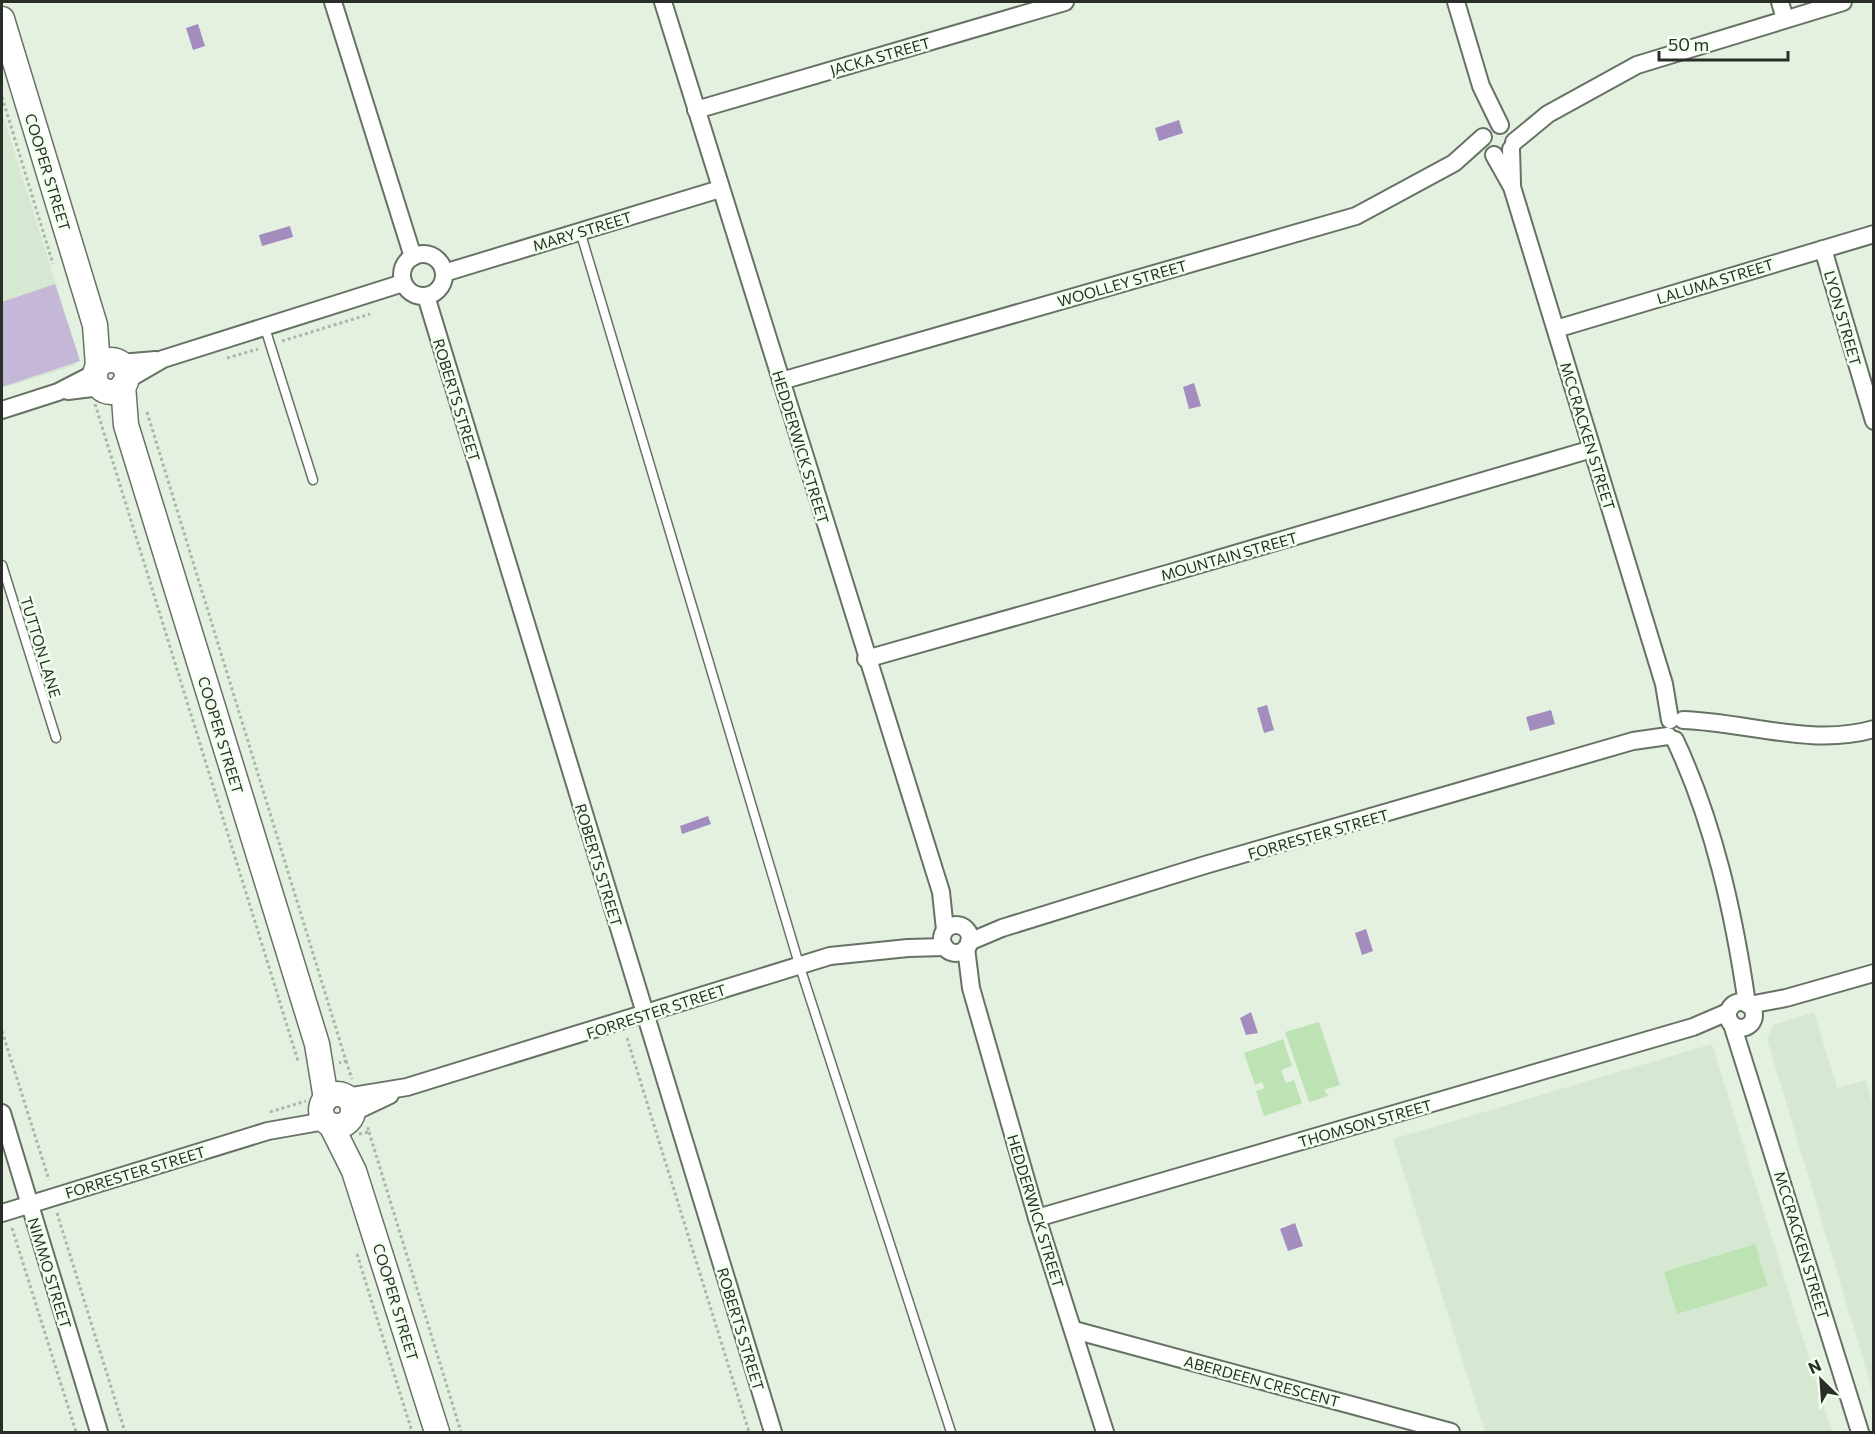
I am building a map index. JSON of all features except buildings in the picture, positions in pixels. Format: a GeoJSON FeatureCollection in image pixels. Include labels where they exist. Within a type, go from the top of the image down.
{"type":"FeatureCollection","features":[{"type":"Feature","properties":{"kind":"street"},"geometry":{"type":"LineString","coordinates":[[333,2],[413,257]]}},
{"type":"Feature","properties":{"kind":"street","name":"HEDDERWICK STREET"},"geometry":{"type":"LineString","coordinates":[[663,2],[866,659],[956,939],[1037,1218],[1105,1432]]}},
{"type":"Feature","properties":{"kind":"street","name":"JACKA STREET"},"geometry":{"type":"LineString","coordinates":[[696,110],[1065,2]]}},
{"type":"Feature","properties":{"kind":"street","name":"MCCRACKEN STREET"},"geometry":{"type":"LineString","coordinates":[[1455,2],[1481,86],[1500,136],[1512,187],[1689,771],[1730,898],[1740,957],[1740,1014],[1744,1058],[1860,1432]]}},
{"type":"Feature","properties":{"kind":"street"},"geometry":{"type":"LineString","coordinates":[[1780,2],[1785,19]]}},
{"type":"Feature","properties":{"kind":"street","name":"WOOLLEY STREET"},"geometry":{"type":"LineString","coordinates":[[781,381],[1356,216],[1500,136],[1548,114],[1652,58],[1843,2]]}},
{"type":"Feature","properties":{"kind":"street","name":"COOPER STREET"},"geometry":{"type":"LineString","coordinates":[[2,19],[95,325],[109,381],[126,425],[354,1171],[437,1432]]}},
{"type":"Feature","properties":{"kind":"street","name":"MCCRACKEN STREET"},"geometry":{"type":"LineString","coordinates":[[1500,136],[1484,146],[1492,154],[1512,187]]}},
{"type":"Feature","properties":{"kind":"street","name":"WOOLLEY STREET"},"geometry":{"type":"LineString","coordinates":[[1454,163],[1492,154]]}},
{"type":"Feature","properties":{"kind":"street","name":"MARY STREET"},"geometry":{"type":"LineString","coordinates":[[444,273],[720,189]]}},
{"type":"Feature","properties":{"kind":"street","name":"LALUMA STREET"},"geometry":{"type":"LineString","coordinates":[[1556,329],[1874,234]]}},
{"type":"Feature","properties":{"kind":"street","name":"LYON STREET"},"geometry":{"type":"LineString","coordinates":[[1823,249],[1874,421]]}},
{"type":"Feature","properties":{"kind":"street"},"geometry":{"type":"LineString","coordinates":[[425,254],[439,261],[444,273],[442,285],[438,291],[426,296],[414,295],[403,283],[404,268],[413,257],[425,254]]}},
{"type":"Feature","properties":{"kind":"street"},"geometry":{"type":"LineString","coordinates":[[2,410],[58,392],[109,381],[163,359],[403,283]]}},
{"type":"Feature","properties":{"kind":"street","name":"ROBERTS STREET"},"geometry":{"type":"LineString","coordinates":[[426,296],[773,1432]]}},
{"type":"Feature","properties":{"kind":"street","name":"MOUNTAIN STREET"},"geometry":{"type":"LineString","coordinates":[[866,659],[1159,577],[1592,449]]}},
{"type":"Feature","properties":{"kind":"street","name":"FORRESTER STREET"},"geometry":{"type":"LineString","coordinates":[[2,1213],[645,1015],[799,964],[830,956],[908,948],[1002,928],[1205,865],[1677,729],[1717,724],[1840,736],[1874,729]]}},
{"type":"Feature","properties":{"kind":"street","name":"THOMSON STREET"},"geometry":{"type":"LineString","coordinates":[[1037,1218],[1874,973]]}},
{"type":"Feature","properties":{"kind":"street","name":"NIMMO STREET"},"geometry":{"type":"LineString","coordinates":[[2,1113],[99,1432]]}},
{"type":"Feature","properties":{"kind":"street","name":"ABERDEEN CRESCENT"},"geometry":{"type":"LineString","coordinates":[[1074,1330],[1451,1432]]}},
{"type":"Feature","properties":{"kind":"lane"},"geometry":{"type":"LineString","coordinates":[[580,231],[799,964],[951,1432]]}},
{"type":"Feature","properties":{"kind":"lane"},"geometry":{"type":"LineString","coordinates":[[265,328],[313,480]]}},
{"type":"Feature","properties":{"kind":"lane","name":"TUTTON LANE"},"geometry":{"type":"LineString","coordinates":[[2,565],[56,738]]}},
{"type":"Feature","properties":{"kind":"path"},"geometry":{"type":"LineString","coordinates":[[2,97],[54,266]]}},
{"type":"Feature","properties":{"kind":"path"},"geometry":{"type":"LineString","coordinates":[[216,362],[370,314]]}},
{"type":"Feature","properties":{"kind":"path"},"geometry":{"type":"LineString","coordinates":[[2,1031],[48,1180],[59,1177]]}},
{"type":"Feature","properties":{"kind":"path"},"geometry":{"type":"LineString","coordinates":[[627,1038],[749,1432]]}},
{"type":"Feature","properties":{"kind":"path"},"geometry":{"type":"LineString","coordinates":[[261,1115],[337,1111],[461,1432]]}},
{"type":"Feature","properties":{"kind":"path"},"geometry":{"type":"LineString","coordinates":[[58,1214],[124,1432]]}},
{"type":"Feature","properties":{"kind":"path"},"geometry":{"type":"LineString","coordinates":[[14,1227],[76,1432]]}},
{"type":"Feature","properties":{"kind":"path"},"geometry":{"type":"LineString","coordinates":[[357,1253],[412,1432]]}},
{"type":"Feature","properties":{"kind":"shaded area"},"geometry":{"type":"Polygon","coordinates":[[[198,24],[205,46],[193,50],[186,28],[198,24]]]}},
{"type":"Feature","properties":{"kind":"shaded area"},"geometry":{"type":"Polygon","coordinates":[[[2,112],[79,357],[74,366],[2,388],[2,112]]]}},
{"type":"Feature","properties":{"kind":"shaded area"},"geometry":{"type":"Polygon","coordinates":[[[1179,120],[1183,133],[1159,141],[1155,128],[1179,120]]]}},
{"type":"Feature","properties":{"kind":"shaded area"},"geometry":{"type":"Polygon","coordinates":[[[290,226],[293,237],[262,246],[259,235],[290,226]]]}},
{"type":"Feature","properties":{"kind":"shaded area"},"geometry":{"type":"Polygon","coordinates":[[[55,284],[80,361],[2,387],[2,302],[55,284]]]}},
{"type":"Feature","properties":{"kind":"shaded area"},"geometry":{"type":"Polygon","coordinates":[[[1194,383],[1201,406],[1189,409],[1183,387],[1194,383]]]}},
{"type":"Feature","properties":{"kind":"shaded area"},"geometry":{"type":"Polygon","coordinates":[[[1267,705],[1274,730],[1264,733],[1257,708],[1267,705]]]}},
{"type":"Feature","properties":{"kind":"shaded area"},"geometry":{"type":"Polygon","coordinates":[[[1551,710],[1555,724],[1530,731],[1526,717],[1551,710]]]}},
{"type":"Feature","properties":{"kind":"shaded area"},"geometry":{"type":"Polygon","coordinates":[[[708,816],[711,824],[682,834],[680,826],[708,816]]]}},
{"type":"Feature","properties":{"kind":"shaded area"},"geometry":{"type":"Polygon","coordinates":[[[1366,929],[1373,951],[1362,955],[1355,933],[1366,929]]]}},
{"type":"Feature","properties":{"kind":"shaded area"},"geometry":{"type":"Polygon","coordinates":[[[1251,1012],[1258,1033],[1246,1035],[1240,1018],[1251,1012]]]}},
{"type":"Feature","properties":{"kind":"shaded area"},"geometry":{"type":"Polygon","coordinates":[[[1814,1012],[1837,1088],[1866,1080],[1873,1106],[1873,1392],[1767,1039],[1773,1025],[1814,1012]]]}},
{"type":"Feature","properties":{"kind":"shaded area"},"geometry":{"type":"Polygon","coordinates":[[[1712,1044],[1832,1432],[1485,1432],[1393,1139],[1712,1044]]]}},
{"type":"Feature","properties":{"kind":"shaded area"},"geometry":{"type":"Polygon","coordinates":[[[1295,1223],[1303,1246],[1288,1251],[1280,1229],[1295,1223]]]}}]}
